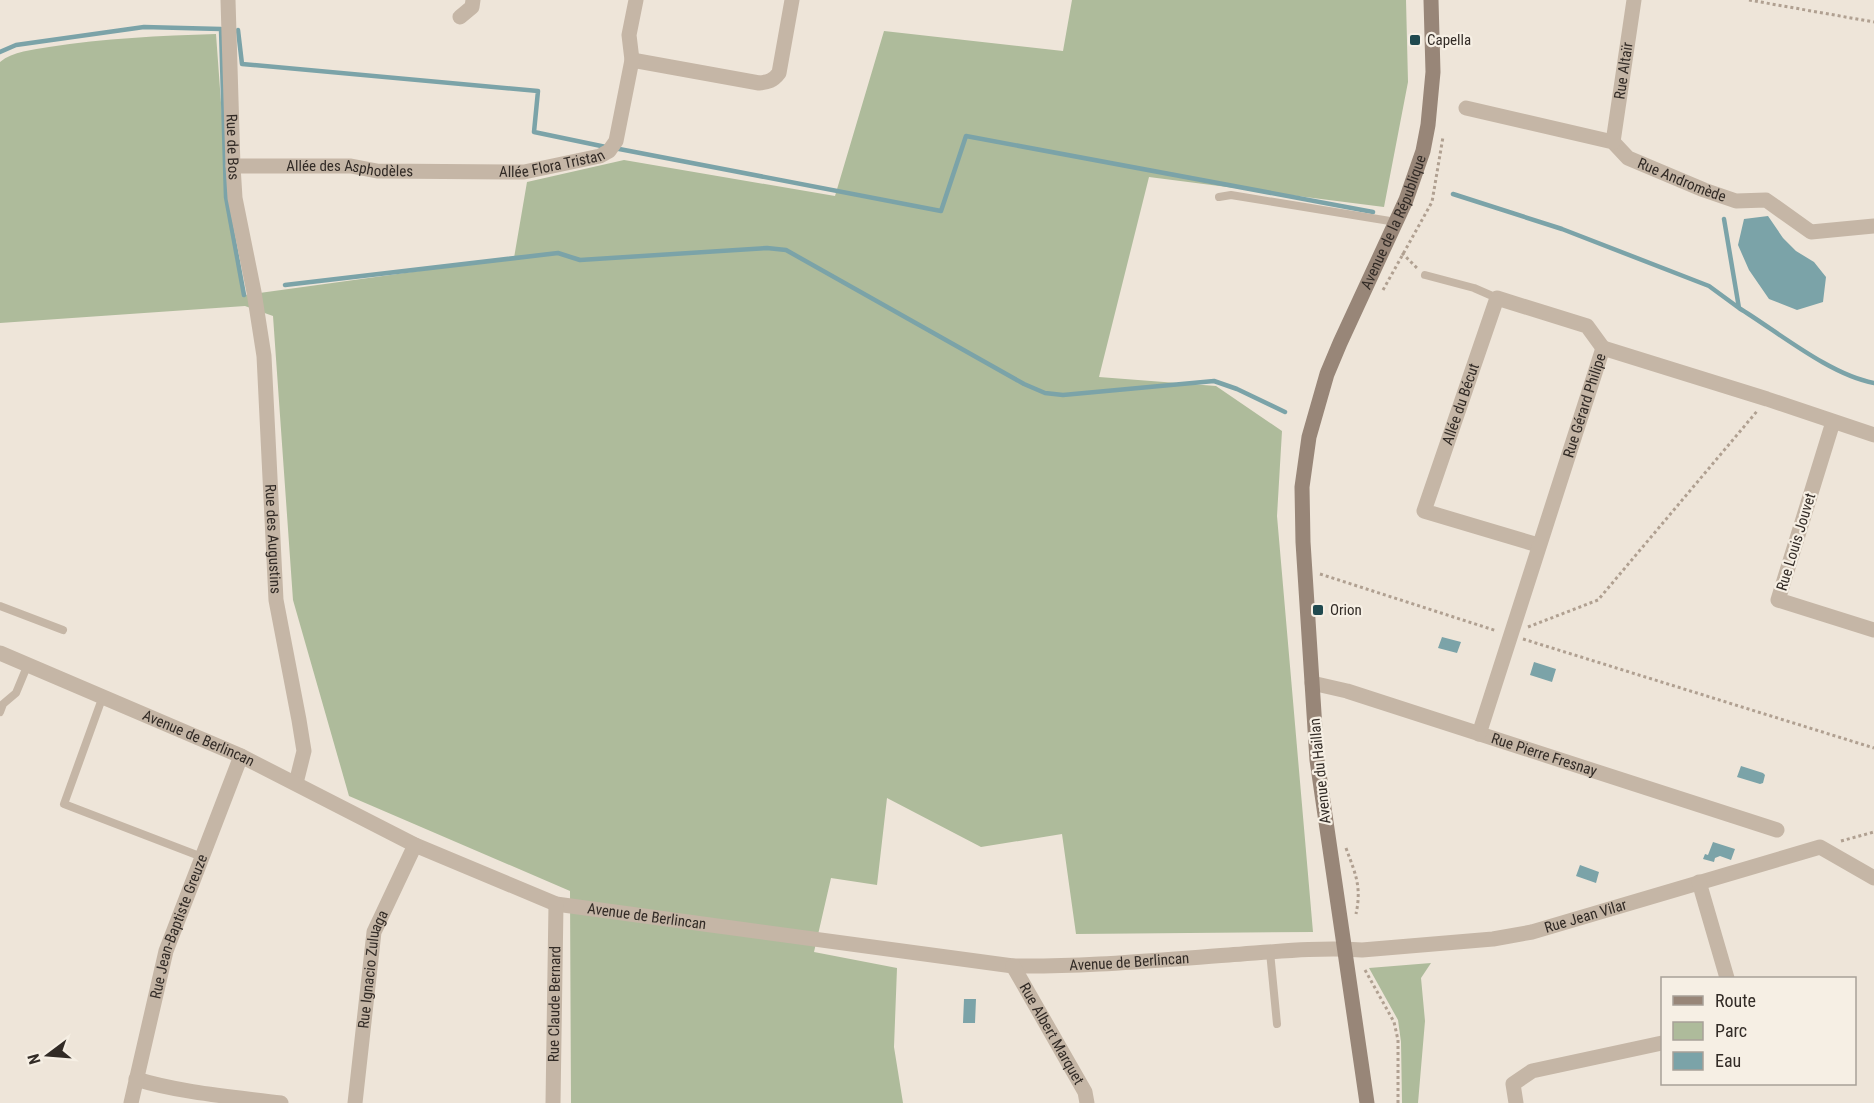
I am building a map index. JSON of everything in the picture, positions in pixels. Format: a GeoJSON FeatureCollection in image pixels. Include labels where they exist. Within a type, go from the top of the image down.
{"type":"FeatureCollection","features":[{"type":"Feature","properties":{"kind":"street","name":"Rue de Bos"},"geometry":{"type":"LineString","coordinates":[[228,0],[235,198],[254,292]]}},
{"type":"Feature","properties":{"kind":"street"},"geometry":{"type":"LineString","coordinates":[[460,17],[472,7],[473,0]]}},
{"type":"Feature","properties":{"kind":"street","name":"Allée Flora Tristan"},"geometry":{"type":"LineString","coordinates":[[468,172],[524,172],[600,156],[609,152],[616,141],[632,60],[629,34],[636,0]]}},
{"type":"Feature","properties":{"kind":"street"},"geometry":{"type":"LineString","coordinates":[[632,60],[759,83],[768,82],[775,79],[779,73],[792,0]]}},
{"type":"Feature","properties":{"kind":"street","name":"Avenue de la République"},"geometry":{"type":"LineString","coordinates":[[1309,437],[1324,385],[1340,343],[1415,176],[1428,125],[1433,72],[1431,0]]}},
{"type":"Feature","properties":{"kind":"street","name":"Rue Altaïr"},"geometry":{"type":"LineString","coordinates":[[1612,142],[1634,0]]}},
{"type":"Feature","properties":{"kind":"street","name":"Rue Andromède"},"geometry":{"type":"LineString","coordinates":[[1466,108],[1612,142],[1628,158],[1704,190],[1736,201],[1766,200],[1811,232],[1874,226]]}},
{"type":"Feature","properties":{"kind":"street","name":"Allée des Asphodèles"},"geometry":{"type":"LineString","coordinates":[[233,166],[351,166],[377,171],[468,172]]}},
{"type":"Feature","properties":{"kind":"street","name":"Rue des Augustins"},"geometry":{"type":"LineString","coordinates":[[254,292],[264,357],[276,600],[304,751],[296,783]]}},
{"type":"Feature","properties":{"kind":"street"},"geometry":{"type":"LineString","coordinates":[[1497,298],[1587,326],[1603,348]]}},
{"type":"Feature","properties":{"kind":"street","name":"Allée du Bécut"},"geometry":{"type":"LineString","coordinates":[[1497,298],[1424,511],[1538,545]]}},
{"type":"Feature","properties":{"kind":"street","name":"Rue Gérard Philipe"},"geometry":{"type":"LineString","coordinates":[[1479,734],[1509,634],[1603,348],[1874,435]]}},
{"type":"Feature","properties":{"kind":"street","name":"Rue Louis Jouvet"},"geometry":{"type":"LineString","coordinates":[[1833,422],[1778,600],[1874,630]]}},
{"type":"Feature","properties":{"kind":"street","name":"Avenue du Haillan"},"geometry":{"type":"LineString","coordinates":[[1309,437],[1301,514],[1321,792],[1367,1103]]}},
{"type":"Feature","properties":{"kind":"street","name":"Avenue de Berlincan"},"geometry":{"type":"LineString","coordinates":[[0,652],[241,756],[415,844],[555,904],[1013,966],[1064,967],[1344,949]]}},
{"type":"Feature","properties":{"kind":"street","name":"Rue Pierre Fresnay"},"geometry":{"type":"LineString","coordinates":[[1312,683],[1347,690],[1777,830]]}},
{"type":"Feature","properties":{"kind":"street","name":"Rue Jean-Baptiste Greuze"},"geometry":{"type":"LineString","coordinates":[[131,1103],[166,951],[241,756]]}},
{"type":"Feature","properties":{"kind":"street","name":"Rue Ignacio Zuluaga"},"geometry":{"type":"LineString","coordinates":[[355,1103],[374,933],[415,844]]}},
{"type":"Feature","properties":{"kind":"street"},"geometry":{"type":"LineString","coordinates":[[1820,847],[1874,878]]}},
{"type":"Feature","properties":{"kind":"street","name":"Rue Jean Vilar"},"geometry":{"type":"LineString","coordinates":[[1344,949],[1362,950],[1493,939],[1532,932],[1820,847]]}},
{"type":"Feature","properties":{"kind":"street"},"geometry":{"type":"LineString","coordinates":[[1699,882],[1727,977]]}},
{"type":"Feature","properties":{"kind":"street","name":"Rue Claude Bernard"},"geometry":{"type":"LineString","coordinates":[[554,1103],[555,904]]}},
{"type":"Feature","properties":{"kind":"street","name":"Rue Albert Marquet"},"geometry":{"type":"LineString","coordinates":[[1013,966],[1085,1092],[1087,1103]]}},
{"type":"Feature","properties":{"kind":"street"},"geometry":{"type":"LineString","coordinates":[[1516,1103],[1513,1084],[1532,1071],[1661,1043]]}},
{"type":"Feature","properties":{"kind":"street"},"geometry":{"type":"LineString","coordinates":[[136,1079],[196,1091],[281,1103]]}},
{"type":"Feature","properties":{"kind":"lane"},"geometry":{"type":"LineString","coordinates":[[1219,197],[1231,195],[1396,222]]}},
{"type":"Feature","properties":{"kind":"lane"},"geometry":{"type":"LineString","coordinates":[[1425,275],[1474,288],[1497,298]]}},
{"type":"Feature","properties":{"kind":"lane"},"geometry":{"type":"LineString","coordinates":[[0,606],[63,630]]}},
{"type":"Feature","properties":{"kind":"lane"},"geometry":{"type":"LineString","coordinates":[[0,711],[3,704],[16,693],[27,664]]}},
{"type":"Feature","properties":{"kind":"lane"},"geometry":{"type":"LineString","coordinates":[[103,696],[64,804],[202,857]]}},
{"type":"Feature","properties":{"kind":"lane"},"geometry":{"type":"LineString","coordinates":[[1270,952],[1277,1024]]}},
{"type":"Feature","properties":{"kind":"path"},"geometry":{"type":"LineString","coordinates":[[1749,0],[1874,22]]}},
{"type":"Feature","properties":{"kind":"path"},"geometry":{"type":"LineString","coordinates":[[1383,290],[1432,202],[1444,129]]}},
{"type":"Feature","properties":{"kind":"path"},"geometry":{"type":"LineString","coordinates":[[1402,254],[1425,275]]}},
{"type":"Feature","properties":{"kind":"path"},"geometry":{"type":"LineString","coordinates":[[1509,634],[1598,600],[1767,399]]}},
{"type":"Feature","properties":{"kind":"path"},"geometry":{"type":"LineString","coordinates":[[1319,583],[1316,573],[1874,748]]}},
{"type":"Feature","properties":{"kind":"path"},"geometry":{"type":"LineString","coordinates":[[1820,847],[1874,832]]}},
{"type":"Feature","properties":{"kind":"path"},"geometry":{"type":"LineString","coordinates":[[1346,846],[1359,884],[1356,920]]}},
{"type":"Feature","properties":{"kind":"path"},"geometry":{"type":"LineString","coordinates":[[1362,950],[1365,972],[1397,1031],[1398,1103]]}},
{"type":"Feature","properties":{"kind":"green space"},"geometry":{"type":"Polygon","coordinates":[[[1072,0],[1406,0],[1408,82],[1384,207],[1149,177],[1099,377],[1216,386],[1282,431],[1277,516],[1313,932],[1076,934],[1062,834],[981,847],[887,798],[877,885],[831,878],[814,952],[897,968],[894,1047],[903,1103],[571,1103],[570,891],[349,796],[293,600],[273,316],[245,306],[0,323],[0,62],[11,55],[23,52],[90,41],[216,34],[228,199],[245,295],[514,258],[527,182],[624,160],[835,196],[884,31],[1063,51],[1072,0]]]}},
{"type":"Feature","properties":{"kind":"green space"},"geometry":{"type":"Polygon","coordinates":[[[1431,963],[1421,978],[1425,1021],[1418,1103],[1402,1103],[1401,1042],[1398,1020],[1369,968],[1431,963]]]}},
{"type":"Feature","properties":{"kind":"water"},"geometry":{"type":"Polygon","coordinates":[[[1768,216],[1783,238],[1796,251],[1814,262],[1826,277],[1823,302],[1797,310],[1769,299],[1749,270],[1738,245],[1744,219],[1768,216]]]}},
{"type":"Feature","properties":{"kind":"water"},"geometry":{"type":"Polygon","coordinates":[[[1442,637],[1461,642],[1457,653],[1438,648],[1442,637]]]}},
{"type":"Feature","properties":{"kind":"water"},"geometry":{"type":"Polygon","coordinates":[[[1534,662],[1556,669],[1552,682],[1530,675],[1534,662]]]}},
{"type":"Feature","properties":{"kind":"water"},"geometry":{"type":"Polygon","coordinates":[[[1741,766],[1763,773],[1765,775],[1763,783],[1737,777],[1741,766]]]}},
{"type":"Feature","properties":{"kind":"water"},"geometry":{"type":"Polygon","coordinates":[[[1713,842],[1735,849],[1731,860],[1720,856],[1715,858],[1714,862],[1703,859],[1705,854],[1708,855],[1713,842]]]}},
{"type":"Feature","properties":{"kind":"water"},"geometry":{"type":"Polygon","coordinates":[[[1580,865],[1599,872],[1596,883],[1576,876],[1580,865]]]}},
{"type":"Feature","properties":{"kind":"water"},"geometry":{"type":"Polygon","coordinates":[[[964,999],[976,999],[975,1023],[963,1023],[964,999]]]}},
{"type":"Feature","properties":{"kind":"waterway"},"geometry":{"type":"LineString","coordinates":[[0,52],[16,45],[144,27],[221,29],[226,197],[244,295]]}},
{"type":"Feature","properties":{"kind":"waterway"},"geometry":{"type":"LineString","coordinates":[[238,30],[242,64],[538,91],[534,132],[606,147]]}},
{"type":"Feature","properties":{"kind":"waterway"},"geometry":{"type":"LineString","coordinates":[[614,148],[941,211],[966,136],[1373,212]]}},
{"type":"Feature","properties":{"kind":"waterway"},"geometry":{"type":"LineString","coordinates":[[1453,194],[1562,229],[1709,286],[1739,308]]}},
{"type":"Feature","properties":{"kind":"waterway"},"geometry":{"type":"LineString","coordinates":[[1724,219],[1739,308],[1822,362],[1874,383]]}},
{"type":"Feature","properties":{"kind":"waterway"},"geometry":{"type":"LineString","coordinates":[[285,285],[558,253],[580,260],[767,248],[786,250],[1024,384],[1045,393],[1063,395],[1214,381],[1237,389],[1285,412]]}},
{"type":"Feature","properties":{"kind":"place","name":"Capella"},"geometry":{"type":"Point","coordinates":[1415,40]}},
{"type":"Feature","properties":{"kind":"place","name":"Orion"},"geometry":{"type":"Point","coordinates":[1318,610]}}]}
